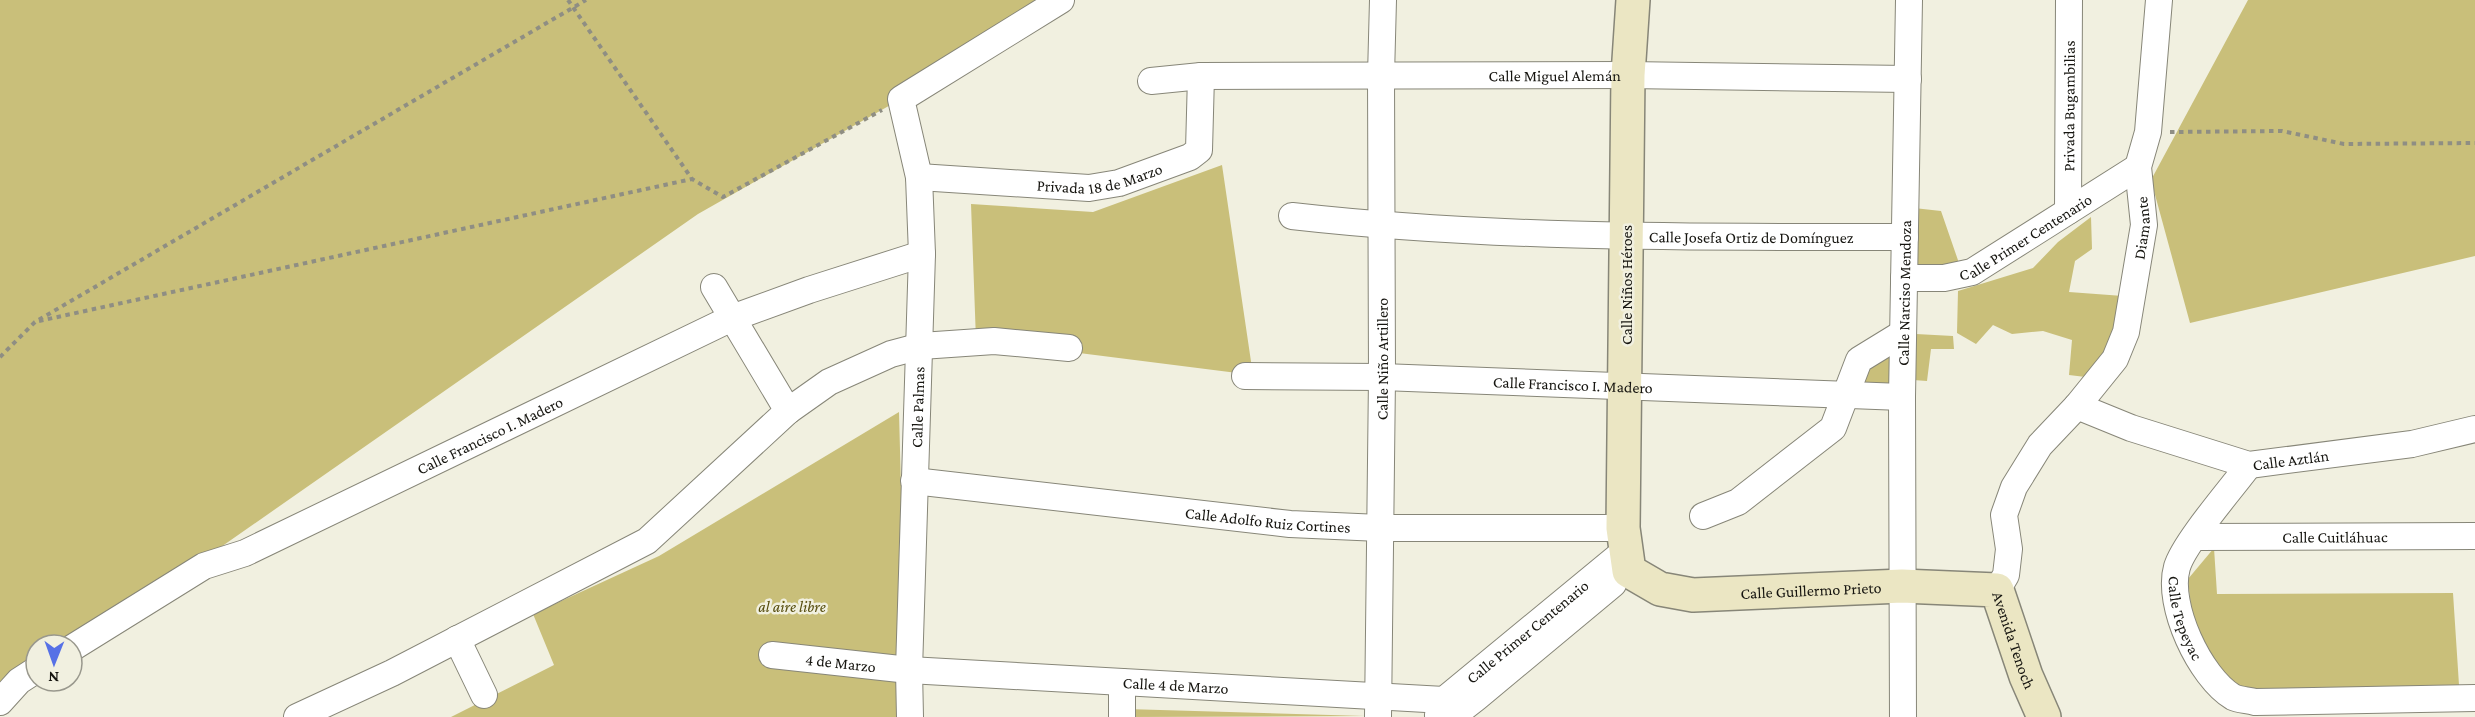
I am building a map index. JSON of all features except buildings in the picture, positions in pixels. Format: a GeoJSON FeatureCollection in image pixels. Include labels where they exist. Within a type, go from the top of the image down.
{"type":"FeatureCollection","features":[{"type":"Feature","properties":{"kind":"street"},"geometry":{"type":"LineString","coordinates":[[901,99],[1061,0]]}},
{"type":"Feature","properties":{"kind":"street","name":"Calle Niño Artillero"},"geometry":{"type":"LineString","coordinates":[[1378,706],[1382,377],[1380,76],[1383,0]]}},
{"type":"Feature","properties":{"kind":"street","name":"Calle Niños Héroes"},"geometry":{"type":"LineString","coordinates":[[1626,550],[1628,75],[1633,0]]}},
{"type":"Feature","properties":{"kind":"street","name":"Calle Narciso Mendoza"},"geometry":{"type":"LineString","coordinates":[[1903,717],[1902,397],[1909,0]]}},
{"type":"Feature","properties":{"kind":"street","name":"Privada Bugambilias"},"geometry":{"type":"LineString","coordinates":[[2068,211],[2069,0]]}},
{"type":"Feature","properties":{"kind":"street","name":"Diamante"},"geometry":{"type":"LineString","coordinates":[[2077,406],[2115,359],[2126,332],[2144,225],[2138,167],[2148,132],[2159,0]]}},
{"type":"Feature","properties":{"kind":"street","name":"Calle Miguel Alemán"},"geometry":{"type":"LineString","coordinates":[[1151,81],[1201,76],[1628,75],[1908,79]]}},
{"type":"Feature","properties":{"kind":"street","name":"Privada 18 de Marzo"},"geometry":{"type":"LineString","coordinates":[[919,177],[1089,188],[1129,179],[1190,157],[1199,150],[1201,76]]}},
{"type":"Feature","properties":{"kind":"street","name":"Calle Palmas"},"geometry":{"type":"LineString","coordinates":[[901,99],[919,177],[922,254],[921,346],[914,481],[909,670],[910,717]]}},
{"type":"Feature","properties":{"kind":"street","name":"Calle Primer Centenario"},"geometry":{"type":"LineString","coordinates":[[1904,278],[1944,278],[1972,272],[2138,167]]}},
{"type":"Feature","properties":{"kind":"street","name":"Calle Josefa Ortiz de Domínguez"},"geometry":{"type":"LineString","coordinates":[[1292,216],[1382,226],[1626,236],[1905,237]]}},
{"type":"Feature","properties":{"kind":"street","name":"Calle Francisco I. Madero"},"geometry":{"type":"LineString","coordinates":[[84,641],[204,566],[244,553],[732,318],[809,290],[922,254]]}},
{"type":"Feature","properties":{"kind":"street"},"geometry":{"type":"LineString","coordinates":[[714,287],[788,411]]}},
{"type":"Feature","properties":{"kind":"street"},"geometry":{"type":"LineString","coordinates":[[1703,516],[1738,502],[1833,428],[1859,360],[1903,333]]}},
{"type":"Feature","properties":{"kind":"street"},"geometry":{"type":"LineString","coordinates":[[297,717],[457,639],[647,541],[788,411],[829,382],[891,354],[921,346],[994,341],[1068,348]]}},
{"type":"Feature","properties":{"kind":"street","name":"Calle Francisco I. Madero"},"geometry":{"type":"LineString","coordinates":[[1245,376],[1382,377],[1902,397]]}},
{"type":"Feature","properties":{"kind":"street","name":"Calle Aztlán"},"geometry":{"type":"LineString","coordinates":[[2077,406],[2131,428],[2249,465],[2412,444],[2475,429]]}},
{"type":"Feature","properties":{"kind":"street","name":"Avenida Tenoch"},"geometry":{"type":"LineString","coordinates":[[2044,717],[2026,676],[1997,590],[2006,575],[2009,549],[2004,515],[2014,488],[2040,445],[2077,406]]}},
{"type":"Feature","properties":{"kind":"street","name":"Calle Tepeyac"},"geometry":{"type":"LineString","coordinates":[[2249,465],[2195,537],[2177,567],[2176,596],[2185,632],[2216,683],[2235,698],[2274,709],[2475,698]]}},
{"type":"Feature","properties":{"kind":"street","name":"Calle Adolfo Ruiz Cortines"},"geometry":{"type":"LineString","coordinates":[[914,481],[1290,524],[1380,528],[1626,550]]}},
{"type":"Feature","properties":{"kind":"street","name":"Calle Cuitláhuac"},"geometry":{"type":"LineString","coordinates":[[2195,537],[2475,536]]}},
{"type":"Feature","properties":{"kind":"street","name":"Calle Primer Centenario"},"geometry":{"type":"LineString","coordinates":[[1442,711],[1458,712],[1477,707],[1626,550]]}},
{"type":"Feature","properties":{"kind":"street","name":"Calle Primer Centenario"},"geometry":{"type":"LineString","coordinates":[[1442,711],[1626,550]]}},
{"type":"Feature","properties":{"kind":"street","name":"Calle Guillermo Prieto"},"geometry":{"type":"LineString","coordinates":[[1626,550],[1660,589],[1693,595],[1902,586],[1997,590]]}},
{"type":"Feature","properties":{"kind":"street"},"geometry":{"type":"LineString","coordinates":[[457,639],[484,695]]}},
{"type":"Feature","properties":{"kind":"street","name":"4 de Marzo"},"geometry":{"type":"LineString","coordinates":[[772,655],[909,670]]}},
{"type":"Feature","properties":{"kind":"street","name":"Calle 4 de Marzo"},"geometry":{"type":"LineString","coordinates":[[909,670],[1122,682],[1442,711]]}},
{"type":"Feature","properties":{"kind":"street"},"geometry":{"type":"LineString","coordinates":[[0,702],[24,678]]}},
{"type":"Feature","properties":{"kind":"street"},"geometry":{"type":"LineString","coordinates":[[1122,682],[1122,717]]}},
{"type":"Feature","properties":{"kind":"path"},"geometry":{"type":"LineString","coordinates":[[568,0],[692,179],[723,196],[901,99]]}},
{"type":"Feature","properties":{"kind":"path"},"geometry":{"type":"LineString","coordinates":[[0,357],[35,322],[586,0]]}},
{"type":"Feature","properties":{"kind":"path"},"geometry":{"type":"LineString","coordinates":[[2148,132],[2282,131],[2344,144],[2475,143]]}},
{"type":"Feature","properties":{"kind":"path"},"geometry":{"type":"LineString","coordinates":[[35,322],[692,179]]}},
{"type":"Feature","properties":{"kind":"green space"},"geometry":{"type":"Polygon","coordinates":[[[0,0],[1054,0],[901,99],[698,214],[84,643],[84,633],[24,633],[24,684],[0,701],[0,0]]]}},
{"type":"Feature","properties":{"kind":"green space"},"geometry":{"type":"Polygon","coordinates":[[[2248,0],[2475,0],[2475,256],[2190,323],[2151,180],[2248,0]]]}},
{"type":"Feature","properties":{"kind":"green space"},"geometry":{"type":"Polygon","coordinates":[[[1222,165],[1253,375],[976,340],[971,204],[1093,212],[1222,165]]]}},
{"type":"Feature","properties":{"kind":"green space"},"geometry":{"type":"Polygon","coordinates":[[[1914,208],[1941,211],[1960,266],[1917,278],[1914,208]]]}},
{"type":"Feature","properties":{"kind":"green space"},"geometry":{"type":"Polygon","coordinates":[[[2091,217],[2092,249],[2075,261],[2069,292],[2123,296],[2102,379],[2069,375],[2072,340],[2043,331],[2012,334],[1993,325],[1976,344],[1957,333],[1958,291],[2033,268],[2058,242],[2091,217]]]}},
{"type":"Feature","properties":{"kind":"green space"},"geometry":{"type":"Polygon","coordinates":[[[1916,334],[1953,336],[1954,349],[1931,349],[1927,381],[1913,380],[1916,334]]]}},
{"type":"Feature","properties":{"kind":"green space"},"geometry":{"type":"Polygon","coordinates":[[[1891,345],[1891,394],[1853,389],[1862,363],[1891,345]]]}},
{"type":"Feature","properties":{"kind":"green space","name":"al aire libre"},"geometry":{"type":"Polygon","coordinates":[[[899,412],[907,717],[451,717],[554,665],[533,614],[659,556],[899,412]]]}},
{"type":"Feature","properties":{"kind":"green space"},"geometry":{"type":"Polygon","coordinates":[[[2214,548],[2217,594],[2453,593],[2459,685],[2239,695],[2204,663],[2193,627],[2188,579],[2214,548]]]}},
{"type":"Feature","properties":{"kind":"green space"},"geometry":{"type":"Polygon","coordinates":[[[1126,709],[1365,716],[1126,717],[1126,709]]]}}]}
